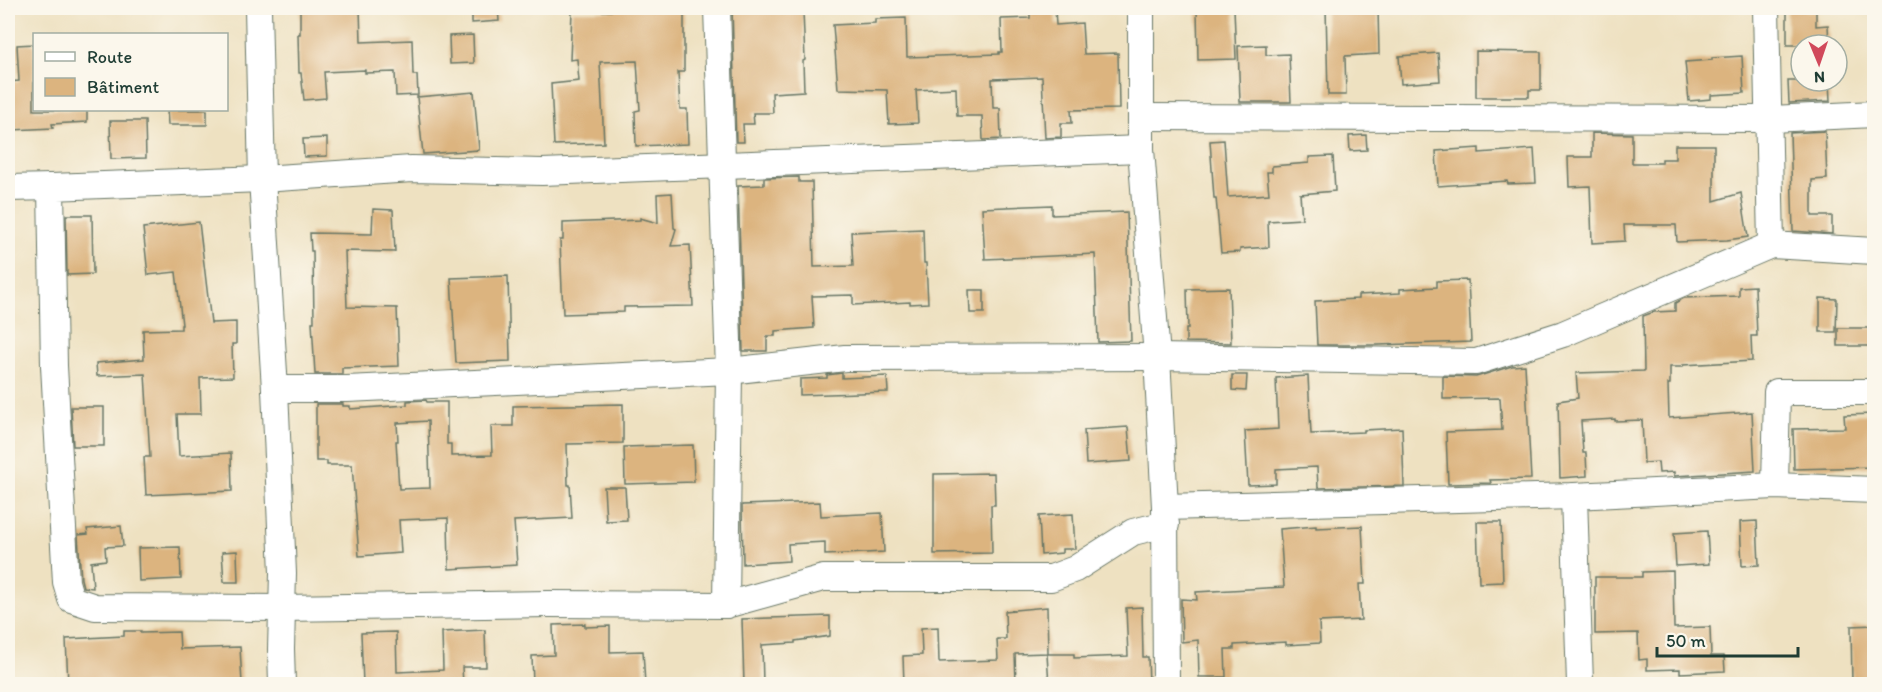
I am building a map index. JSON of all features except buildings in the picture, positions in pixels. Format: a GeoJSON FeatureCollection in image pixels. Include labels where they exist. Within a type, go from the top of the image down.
{"type":"FeatureCollection","features":[{"type":"Feature","properties":{"kind":"street"},"geometry":{"type":"LineString","coordinates":[[258,8],[262,179],[276,389],[283,573],[282,684]]}},
{"type":"Feature","properties":{"kind":"street"},"geometry":{"type":"LineString","coordinates":[[717,8],[729,371],[726,604]]}},
{"type":"Feature","properties":{"kind":"street"},"geometry":{"type":"LineString","coordinates":[[1141,8],[1141,149],[1157,357],[1165,515],[1166,684]]}},
{"type":"Feature","properties":{"kind":"street"},"geometry":{"type":"LineString","coordinates":[[1766,8],[1771,245]]}},
{"type":"Feature","properties":{"kind":"street"},"geometry":{"type":"LineString","coordinates":[[1141,117],[1769,119],[1875,114]]}},
{"type":"Feature","properties":{"kind":"street"},"geometry":{"type":"LineString","coordinates":[[8,188],[262,179],[412,169],[542,171],[1141,149]]}},
{"type":"Feature","properties":{"kind":"street"},"geometry":{"type":"LineString","coordinates":[[51,187],[54,366],[66,582],[71,599],[94,607],[282,608],[726,604],[823,578],[1051,578],[1075,569],[1133,532],[1165,515],[1775,486],[1875,489]]}},
{"type":"Feature","properties":{"kind":"street"},"geometry":{"type":"LineString","coordinates":[[276,389],[347,389],[729,371],[845,358],[1157,357],[1476,362],[1563,334],[1771,245],[1875,251]]}},
{"type":"Feature","properties":{"kind":"street"},"geometry":{"type":"LineString","coordinates":[[1775,486],[1777,392],[1875,392]]}},
{"type":"Feature","properties":{"kind":"street"},"geometry":{"type":"LineString","coordinates":[[1574,496],[1580,684]]}}]}
